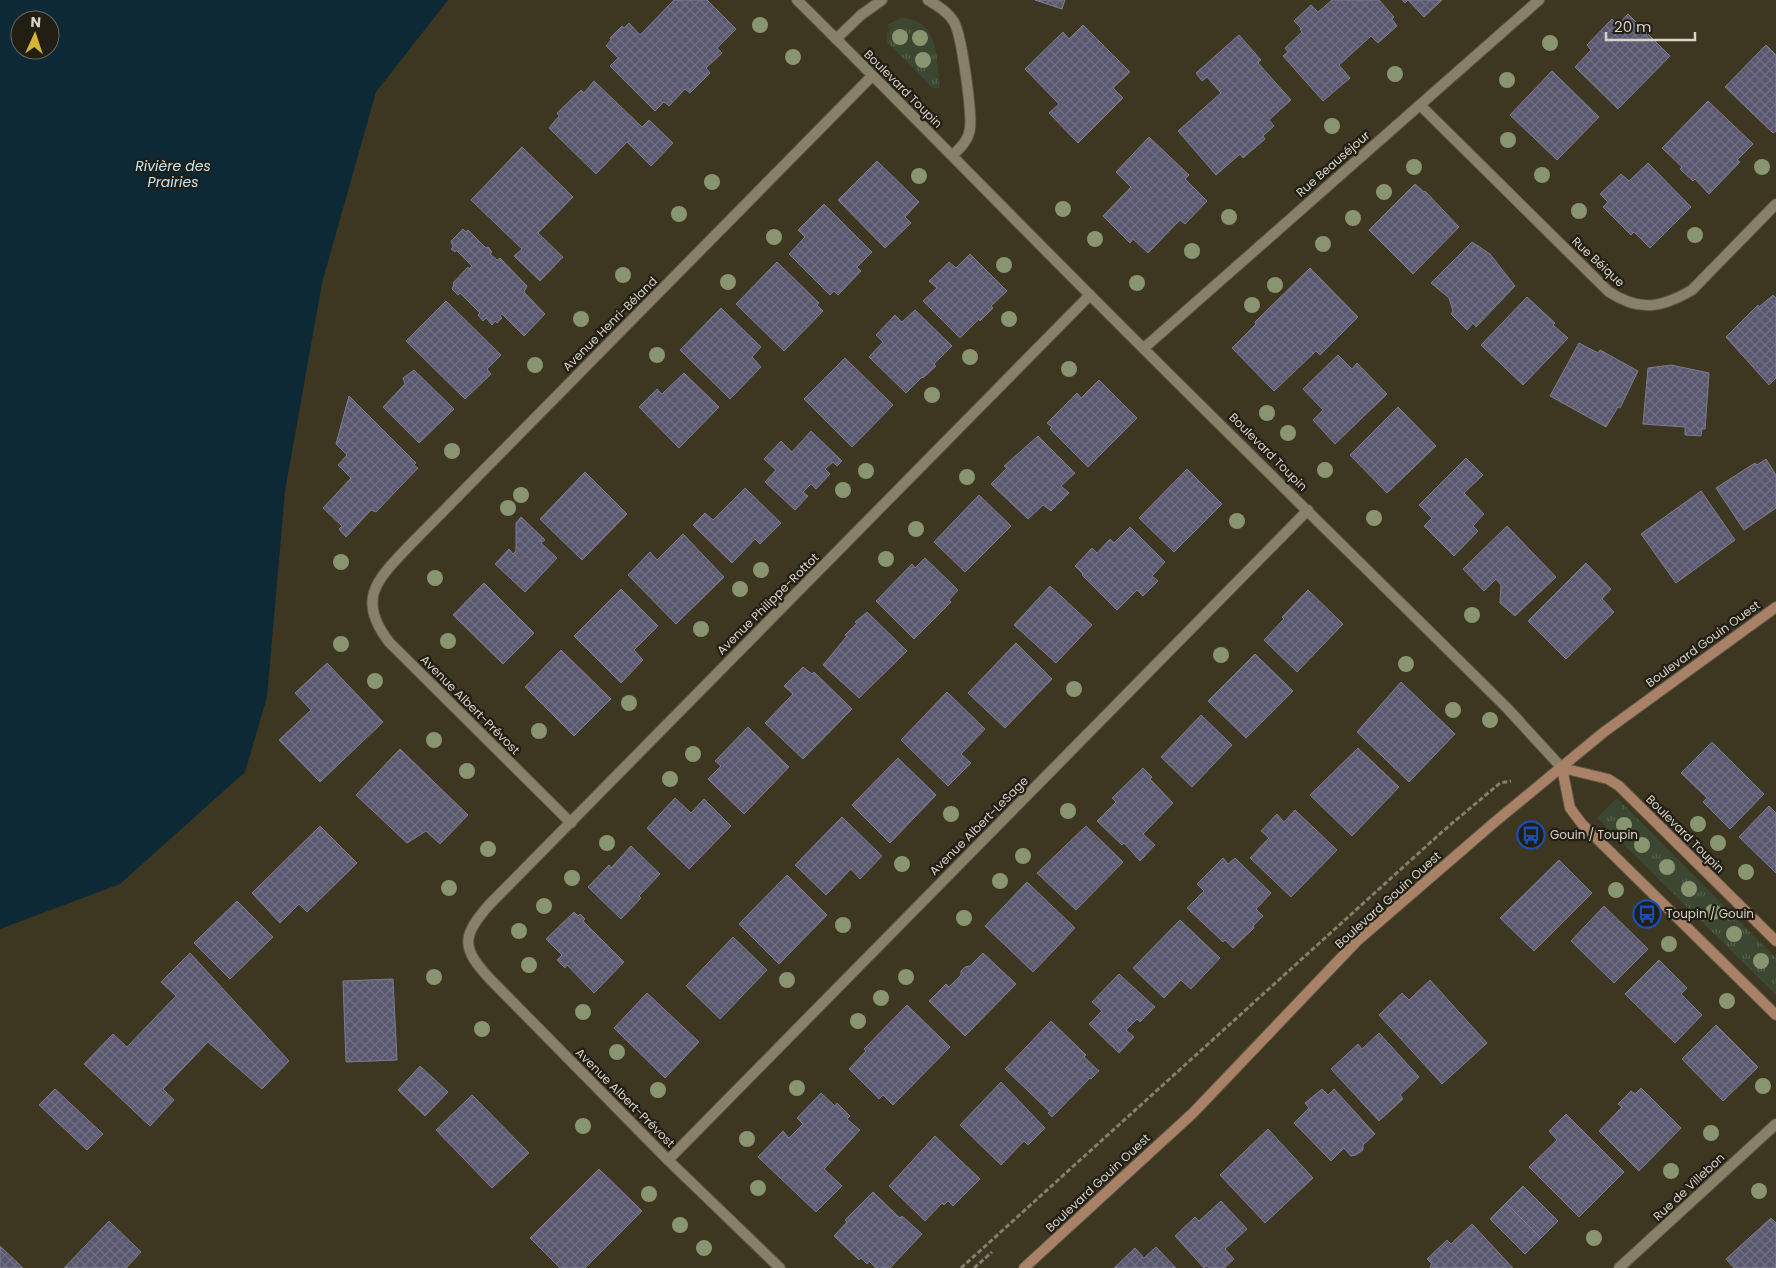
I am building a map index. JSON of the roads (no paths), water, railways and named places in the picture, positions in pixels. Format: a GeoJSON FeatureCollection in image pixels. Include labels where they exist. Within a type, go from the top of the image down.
{"type":"FeatureCollection","features":[{"type":"Feature","properties":{"kind":"street","name":"Boulevard Toupin"},"geometry":{"type":"LineString","coordinates":[[797,0],[1090,295],[1507,708],[1562,768],[1608,779],[1619,786],[1776,941]]}},
{"type":"Feature","properties":{"kind":"street"},"geometry":{"type":"LineString","coordinates":[[836,39],[861,15],[882,0]]}},
{"type":"Feature","properties":{"kind":"street"},"geometry":{"type":"LineString","coordinates":[[928,0],[946,11],[961,39],[970,128],[964,143],[953,156]]}},
{"type":"Feature","properties":{"kind":"street","name":"Rue Beauséjour"},"geometry":{"type":"LineString","coordinates":[[1144,348],[1539,0]]}},
{"type":"Feature","properties":{"kind":"street","name":"Avenue Henri-Béland"},"geometry":{"type":"LineString","coordinates":[[373,594],[378,581],[408,547],[872,76]]}},
{"type":"Feature","properties":{"kind":"street","name":"Rue Béique"},"geometry":{"type":"LineString","coordinates":[[1420,105],[1609,292],[1632,304],[1643,306],[1657,305],[1675,299],[1692,290],[1776,204]]}},
{"type":"Feature","properties":{"kind":"street","name":"Avenue Philippe-Rottot"},"geometry":{"type":"LineString","coordinates":[[468,935],[473,925],[489,905],[1090,295]]}},
{"type":"Feature","properties":{"kind":"street","name":"Avenue Albert-LeSage"},"geometry":{"type":"LineString","coordinates":[[668,1160],[1308,510]]}},
{"type":"Feature","properties":{"kind":"street","name":"Avenue Albert-Prévost"},"geometry":{"type":"LineString","coordinates":[[373,594],[374,616],[379,629],[389,642],[571,823]]}},
{"type":"Feature","properties":{"kind":"street","name":"Boulevard Gouin Ouest"},"geometry":{"type":"LineString","coordinates":[[1024,1268],[1193,1113],[1358,941],[1496,821],[1604,732],[1776,607]]}},
{"type":"Feature","properties":{"kind":"street"},"geometry":{"type":"LineString","coordinates":[[1562,768],[1570,808],[1582,824],[1776,1015]]}},
{"type":"Feature","properties":{"kind":"street","name":"Avenue Albert-Prévost"},"geometry":{"type":"LineString","coordinates":[[468,935],[468,946],[480,968],[668,1160],[780,1268]]}},
{"type":"Feature","properties":{"kind":"street","name":"Rue de Villebon"},"geometry":{"type":"LineString","coordinates":[[1619,1268],[1776,1124]]}},
{"type":"Feature","properties":{"kind":"water","name":"Rivière des Prairies"},"geometry":{"type":"Polygon","coordinates":[[[0,0],[448,0],[376,92],[322,283],[285,491],[267,697],[245,772],[120,884],[0,929],[0,0]]]}},
{"type":"Feature","properties":{"kind":"place","name":"Gouin / Toupin"},"geometry":{"type":"Point","coordinates":[1531,835]}},
{"type":"Feature","properties":{"kind":"place","name":"Toupin / Gouin"},"geometry":{"type":"Point","coordinates":[1647,914]}}]}
